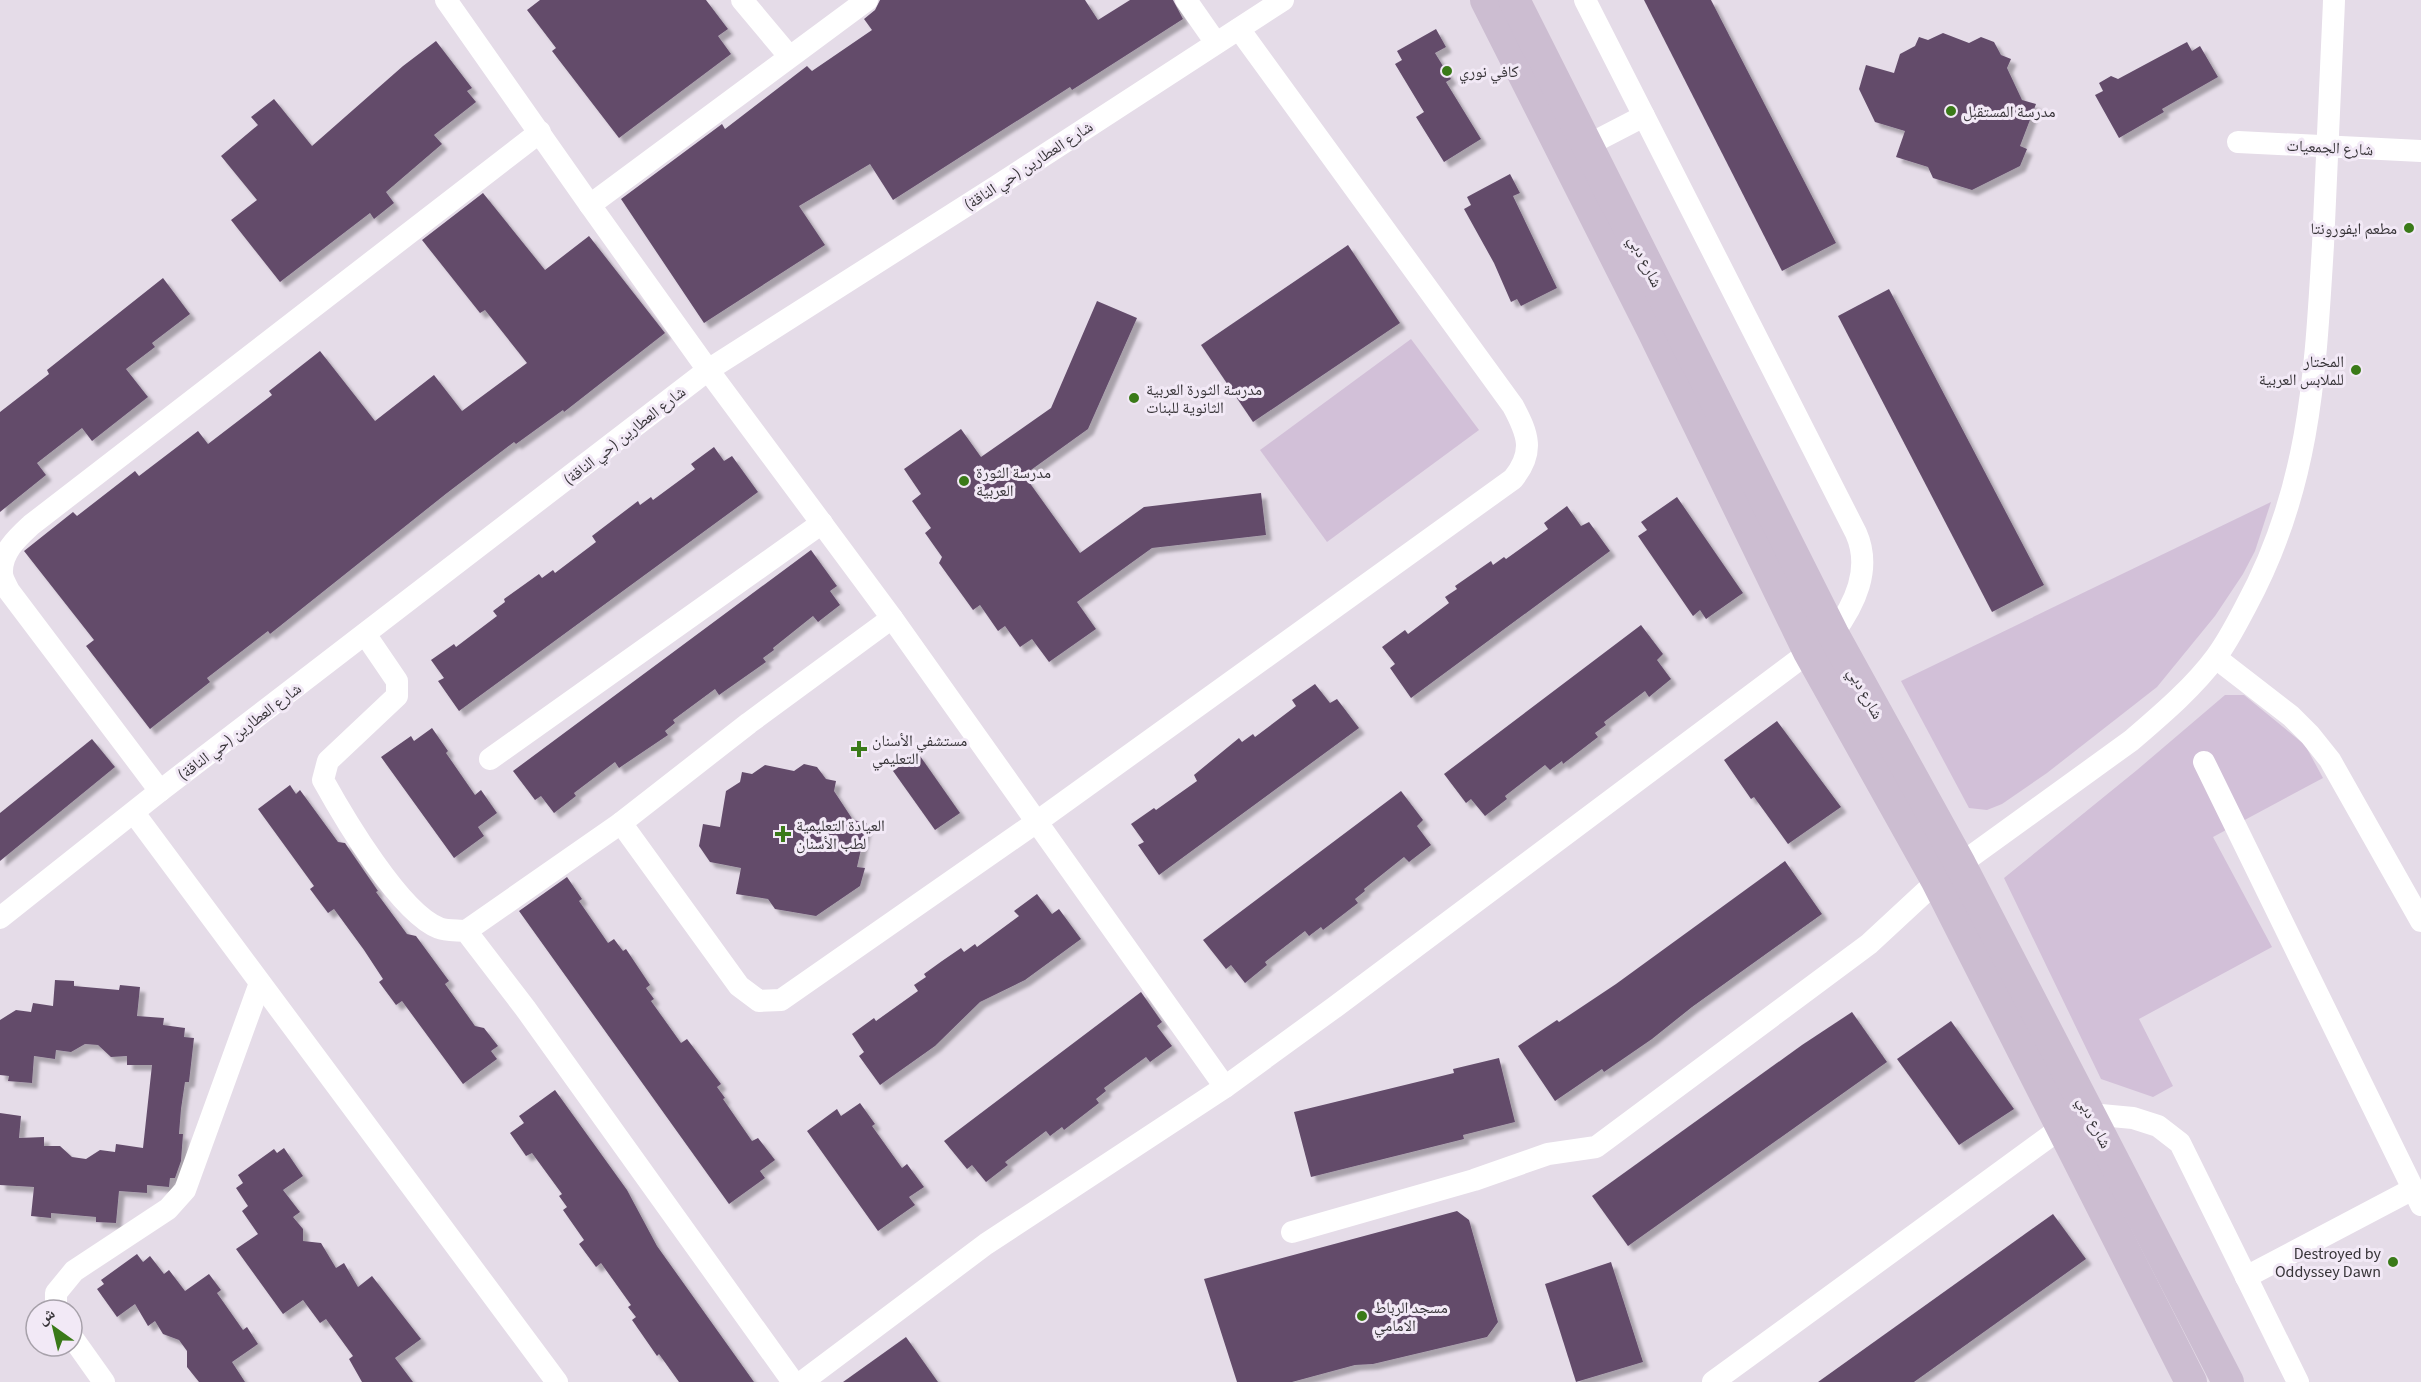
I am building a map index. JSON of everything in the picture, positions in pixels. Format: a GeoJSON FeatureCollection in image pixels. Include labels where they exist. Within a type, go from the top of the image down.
{"type":"FeatureCollection","features":[{"type":"Feature","properties":{"kind":"street"},"geometry":{"type":"LineString","coordinates":[[446,0],[708,370],[892,618],[1226,1087]]}},
{"type":"Feature","properties":{"kind":"street"},"geometry":{"type":"LineString","coordinates":[[742,0],[789,57]]}},
{"type":"Feature","properties":{"kind":"street"},"geometry":{"type":"LineString","coordinates":[[590,205],[867,0]]}},
{"type":"Feature","properties":{"kind":"street"},"geometry":{"type":"LineString","coordinates":[[1186,0],[1216,43]]}},
{"type":"Feature","properties":{"kind":"street","name":"شارع العطارين (حي الناقة)"},"geometry":{"type":"LineString","coordinates":[[0,918],[160,791],[708,370],[1283,0]]}},
{"type":"Feature","properties":{"kind":"street","name":"شارع دبي"},"geometry":{"type":"LineString","coordinates":[[1486,0],[1653,331],[1821,643],[1949,872],[2090,1114],[2228,1382]]}},
{"type":"Feature","properties":{"kind":"street","name":"شارع دبي"},"geometry":{"type":"LineString","coordinates":[[1514,0],[1588,145],[1821,643]]}},
{"type":"Feature","properties":{"kind":"street"},"geometry":{"type":"LineString","coordinates":[[802,1382],[986,1244],[1226,1087],[1345,1000],[1821,643],[1852,605],[1858,589],[1864,558],[1861,545],[1585,0]]}},
{"type":"Feature","properties":{"kind":"street"},"geometry":{"type":"LineString","coordinates":[[1292,1232],[1474,1180],[1548,1154],[1596,1147],[1869,944],[1949,872],[2132,740],[2162,714],[2216,658],[2257,586],[2279,538],[2296,485],[2308,428],[2317,338],[2334,0]]}},
{"type":"Feature","properties":{"kind":"street"},"geometry":{"type":"LineString","coordinates":[[621,822],[739,986],[759,1001],[782,1000],[1038,821],[1513,479],[1523,466],[1527,450],[1526,433],[1513,406],[1239,29]]}},
{"type":"Feature","properties":{"kind":"street"},"geometry":{"type":"LineString","coordinates":[[1588,145],[1644,116]]}},
{"type":"Feature","properties":{"kind":"street"},"geometry":{"type":"LineString","coordinates":[[160,791],[9,591],[2,574],[5,557],[14,540],[540,132]]}},
{"type":"Feature","properties":{"kind":"street","name":"شارع الجمعيات"},"geometry":{"type":"LineString","coordinates":[[2238,142],[2421,151]]}},
{"type":"Feature","properties":{"kind":"street"},"geometry":{"type":"LineString","coordinates":[[490,759],[822,523]]}},
{"type":"Feature","properties":{"kind":"street"},"geometry":{"type":"LineString","coordinates":[[364,634],[397,681],[397,696],[328,761],[323,780],[344,816],[400,896],[417,915],[440,928],[466,931],[621,822],[749,723],[892,618]]}},
{"type":"Feature","properties":{"kind":"street"},"geometry":{"type":"LineString","coordinates":[[2216,658],[2291,716],[2317,743],[2330,760],[2421,921]]}},
{"type":"Feature","properties":{"kind":"street"},"geometry":{"type":"LineString","coordinates":[[2204,762],[2417,1197],[2246,1277]]}},
{"type":"Feature","properties":{"kind":"street"},"geometry":{"type":"LineString","coordinates":[[134,813],[557,1382]]}},
{"type":"Feature","properties":{"kind":"street","name":"شارع دبي"},"geometry":{"type":"LineString","coordinates":[[1949,872],[2061,1128],[2191,1382]]}},
{"type":"Feature","properties":{"kind":"street"},"geometry":{"type":"LineString","coordinates":[[466,931],[532,1018],[794,1382]]}},
{"type":"Feature","properties":{"kind":"street"},"geometry":{"type":"LineString","coordinates":[[56,1298],[56,1293],[74,1271],[168,1209],[185,1190],[260,983]]}},
{"type":"Feature","properties":{"kind":"street"},"geometry":{"type":"LineString","coordinates":[[1713,1382],[2061,1128],[2090,1114],[2133,1118],[2158,1126],[2180,1143],[2298,1382]]}},
{"type":"Feature","properties":{"kind":"street"},"geometry":{"type":"LineString","coordinates":[[84,1354],[104,1382]]}},
{"type":"Feature","properties":{"kind":"shaded area"},"geometry":{"type":"Polygon","coordinates":[[[1411,339],[1479,430],[1327,542],[1260,450],[1411,339]]]}},
{"type":"Feature","properties":{"kind":"shaded area"},"geometry":{"type":"Polygon","coordinates":[[[2271,502],[2255,551],[2243,574],[2215,616],[2157,687],[2047,773],[2002,804],[1987,810],[1969,808],[1901,681],[2271,502]]]}},
{"type":"Feature","properties":{"kind":"shaded area"},"geometry":{"type":"Polygon","coordinates":[[[2225,695],[2244,695],[2305,745],[2323,778],[2213,837],[2272,947],[2139,1019],[2173,1086],[2153,1097],[2101,1079],[2004,878],[2225,695]]]}},
{"type":"Feature","properties":{"kind":"building"},"geometry":{"type":"Polygon","coordinates":[[[540,0],[706,0],[728,29],[718,36],[731,54],[619,138],[552,51],[556,48],[527,10],[540,0]]]}},
{"type":"Feature","properties":{"kind":"building"},"geometry":{"type":"Polygon","coordinates":[[[880,0],[1085,0],[1098,20],[1130,0],[1173,0],[1183,19],[1072,90],[1070,87],[893,200],[870,164],[799,206],[825,245],[704,323],[621,199],[722,124],[725,129],[807,66],[812,71],[872,30],[864,19],[875,10],[880,0]]]}},
{"type":"Feature","properties":{"kind":"building"},"geometry":{"type":"Polygon","coordinates":[[[1644,0],[1711,0],[1836,243],[1782,271],[1644,0]]]}},
{"type":"Feature","properties":{"kind":"building"},"geometry":{"type":"Polygon","coordinates":[[[1436,29],[1446,47],[1435,53],[1451,79],[1446,82],[1481,139],[1444,162],[1416,117],[1424,112],[1395,64],[1402,60],[1397,51],[1436,29]]]}},
{"type":"Feature","properties":{"kind":"building","name":"مدرسة المستقبل"},"geometry":{"type":"Polygon","coordinates":[[[1943,33],[1969,43],[1981,37],[1994,42],[2001,55],[2011,59],[2007,68],[2022,100],[2036,104],[2020,146],[2027,149],[2020,166],[1972,190],[1933,178],[1928,167],[1896,157],[1905,131],[1875,122],[1859,89],[1866,65],[1894,73],[1900,54],[1915,46],[1919,37],[1928,40],[1943,33]]]}},
{"type":"Feature","properties":{"kind":"building"},"geometry":{"type":"Polygon","coordinates":[[[436,41],[472,88],[467,91],[476,102],[434,135],[442,144],[386,192],[394,203],[374,219],[370,213],[280,282],[231,220],[257,200],[221,156],[258,125],[251,117],[274,99],[312,146],[403,66],[436,41]]]}},
{"type":"Feature","properties":{"kind":"building"},"geometry":{"type":"Polygon","coordinates":[[[2187,42],[2192,51],[2200,46],[2218,77],[2162,109],[2164,112],[2119,138],[2095,95],[2103,91],[2099,83],[2111,76],[2118,79],[2187,42]]]}},
{"type":"Feature","properties":{"kind":"building"},"geometry":{"type":"Polygon","coordinates":[[[1510,174],[1520,193],[1513,196],[1557,288],[1521,306],[1517,299],[1511,302],[1494,263],[1464,209],[1471,205],[1467,197],[1510,174]]]}},
{"type":"Feature","properties":{"kind":"building"},"geometry":{"type":"Polygon","coordinates":[[[483,193],[545,270],[589,236],[665,333],[564,412],[563,410],[516,444],[514,442],[447,493],[270,634],[268,631],[207,678],[210,682],[150,729],[86,646],[94,640],[24,551],[73,512],[77,516],[135,471],[139,476],[198,431],[208,444],[272,395],[269,391],[320,351],[375,421],[434,375],[462,411],[527,363],[485,310],[480,313],[422,240],[483,193]]]}},
{"type":"Feature","properties":{"kind":"building"},"geometry":{"type":"Polygon","coordinates":[[[1348,245],[1400,323],[1253,422],[1201,345],[1348,245]]]}},
{"type":"Feature","properties":{"kind":"building"},"geometry":{"type":"Polygon","coordinates":[[[163,278],[190,314],[152,343],[155,347],[126,369],[148,397],[92,441],[82,428],[37,463],[46,475],[0,512],[0,412],[49,374],[47,370],[163,278]]]}},
{"type":"Feature","properties":{"kind":"building"},"geometry":{"type":"Polygon","coordinates":[[[1889,289],[2044,585],[1992,612],[1838,316],[1889,289]]]}},
{"type":"Feature","properties":{"kind":"building","name":"مدرسة الثورة العربية"},"geometry":{"type":"Polygon","coordinates":[[[1097,301],[1137,318],[1088,429],[1024,475],[1080,553],[1144,507],[1261,493],[1266,535],[1152,548],[1077,602],[1096,629],[1049,662],[1032,639],[1020,647],[1005,626],[998,631],[980,605],[973,610],[939,563],[942,557],[925,533],[931,528],[912,501],[921,494],[904,469],[961,429],[981,457],[1051,408],[1097,301]]]}},
{"type":"Feature","properties":{"kind":"building"},"geometry":{"type":"Polygon","coordinates":[[[714,447],[724,461],[732,456],[758,492],[459,711],[438,681],[444,678],[431,660],[454,644],[456,647],[497,616],[493,611],[505,602],[504,599],[539,574],[542,578],[553,570],[555,573],[596,542],[592,536],[638,501],[640,505],[651,497],[653,500],[695,469],[691,464],[714,447]]]}},
{"type":"Feature","properties":{"kind":"building"},"geometry":{"type":"Polygon","coordinates":[[[1677,497],[1743,593],[1706,619],[1700,610],[1693,616],[1638,536],[1647,530],[1641,522],[1677,497]]]}},
{"type":"Feature","properties":{"kind":"building"},"geometry":{"type":"Polygon","coordinates":[[[1567,506],[1581,526],[1589,522],[1610,551],[1411,698],[1390,668],[1395,664],[1382,647],[1405,630],[1408,634],[1449,603],[1445,597],[1457,589],[1455,586],[1491,561],[1493,565],[1504,557],[1506,559],[1548,529],[1544,523],[1567,506]]]}},
{"type":"Feature","properties":{"kind":"building"},"geometry":{"type":"Polygon","coordinates":[[[811,550],[837,586],[830,591],[840,605],[818,622],[813,616],[773,648],[774,650],[763,658],[766,662],[719,695],[715,689],[673,720],[675,723],[665,731],[668,735],[619,768],[615,762],[574,793],[576,796],[554,813],[541,796],[535,800],[513,771],[811,550]]]}},
{"type":"Feature","properties":{"kind":"building"},"geometry":{"type":"Polygon","coordinates":[[[1641,625],[1663,654],[1657,660],[1671,679],[1649,697],[1645,691],[1604,722],[1606,725],[1595,733],[1598,737],[1563,764],[1562,761],[1550,770],[1545,765],[1505,796],[1507,799],[1485,816],[1471,799],[1466,803],[1444,774],[1641,625]]]}},
{"type":"Feature","properties":{"kind":"building"},"geometry":{"type":"Polygon","coordinates":[[[1315,684],[1330,703],[1337,699],[1359,728],[1159,875],[1138,845],[1144,842],[1131,824],[1154,808],[1156,810],[1197,781],[1194,775],[1239,738],[1242,742],[1253,734],[1255,737],[1296,706],[1292,700],[1315,684]]]}},
{"type":"Feature","properties":{"kind":"building"},"geometry":{"type":"Polygon","coordinates":[[[1777,721],[1841,807],[1788,844],[1754,797],[1751,799],[1724,760],[1777,721]]]}},
{"type":"Feature","properties":{"kind":"building"},"geometry":{"type":"Polygon","coordinates":[[[432,728],[475,795],[481,790],[497,813],[478,827],[484,836],[454,858],[381,757],[411,736],[414,741],[432,728]]]}},
{"type":"Feature","properties":{"kind":"building"},"geometry":{"type":"Polygon","coordinates":[[[92,739],[115,767],[0,861],[0,813],[92,739]]]}},
{"type":"Feature","properties":{"kind":"building"},"geometry":{"type":"Polygon","coordinates":[[[918,753],[960,813],[935,830],[893,771],[918,753]]]}},
{"type":"Feature","properties":{"kind":"building","name":"العيادة التعليمية لطب الأسنان"},"geometry":{"type":"Polygon","coordinates":[[[804,764],[817,767],[826,779],[836,781],[834,791],[853,820],[867,823],[857,867],[865,868],[860,886],[816,916],[775,909],[768,899],[736,894],[741,868],[710,862],[699,846],[703,824],[720,827],[726,791],[740,782],[742,772],[752,774],[765,765],[794,771],[804,764]]]}},
{"type":"Feature","properties":{"kind":"building"},"geometry":{"type":"Polygon","coordinates":[[[290,785],[296,794],[300,790],[338,842],[345,843],[378,891],[376,892],[407,934],[416,936],[449,981],[445,984],[475,1026],[484,1028],[498,1046],[491,1051],[497,1059],[463,1084],[402,1001],[396,1005],[379,982],[383,979],[364,950],[334,909],[328,913],[310,889],[314,886],[258,809],[290,785]]]}},
{"type":"Feature","properties":{"kind":"building"},"geometry":{"type":"Polygon","coordinates":[[[1401,791],[1423,820],[1417,826],[1431,845],[1409,862],[1404,857],[1364,889],[1365,891],[1355,899],[1358,903],[1323,930],[1321,927],[1309,936],[1305,931],[1265,962],[1267,965],[1245,983],[1231,965],[1226,969],[1203,940],[1401,791]]]}},
{"type":"Feature","properties":{"kind":"building"},"geometry":{"type":"Polygon","coordinates":[[[1785,861],[1822,914],[1692,1007],[1652,1039],[1604,1072],[1602,1069],[1555,1101],[1518,1046],[1616,984],[1785,861]]]}},
{"type":"Feature","properties":{"kind":"building"},"geometry":{"type":"Polygon","coordinates":[[[567,877],[582,899],[579,901],[608,943],[614,939],[623,951],[626,949],[650,985],[646,988],[654,999],[651,1001],[681,1043],[687,1039],[721,1084],[717,1087],[725,1098],[723,1099],[752,1141],[758,1138],[775,1160],[760,1171],[765,1178],[729,1204],[519,911],[567,877]]]}},
{"type":"Feature","properties":{"kind":"building"},"geometry":{"type":"Polygon","coordinates":[[[1037,894],[1052,914],[1059,909],[1081,939],[1025,980],[980,1002],[935,1046],[880,1085],[859,1056],[864,1052],[852,1034],[874,1018],[876,1021],[918,991],[914,985],[926,977],[924,974],[942,961],[961,948],[964,952],[975,944],[977,947],[1019,916],[1014,911],[1037,894]]]}},
{"type":"Feature","properties":{"kind":"building"},"geometry":{"type":"Polygon","coordinates":[[[55,980],[74,981],[74,986],[119,990],[120,985],[140,987],[137,1016],[164,1018],[163,1025],[185,1028],[184,1037],[194,1038],[189,1082],[185,1082],[181,1109],[179,1134],[183,1134],[181,1161],[175,1178],[170,1178],[169,1187],[147,1185],[147,1193],[119,1191],[116,1223],[96,1222],[96,1217],[51,1213],[51,1218],[31,1216],[34,1187],[0,1185],[0,1113],[21,1116],[19,1138],[44,1137],[44,1146],[60,1146],[72,1157],[86,1159],[100,1150],[115,1152],[116,1144],[143,1148],[152,1065],[127,1065],[127,1056],[111,1057],[98,1045],[85,1044],[71,1052],[56,1050],[55,1059],[34,1056],[32,1083],[8,1081],[9,1076],[0,1075],[0,1020],[16,1010],[31,1012],[33,1003],[53,1006],[55,980]]]}},
{"type":"Feature","properties":{"kind":"building"},"geometry":{"type":"Polygon","coordinates":[[[1141,992],[1162,1022],[1157,1026],[1172,1046],[1150,1062],[1146,1057],[1104,1088],[1106,1091],[1096,1099],[1099,1103],[1064,1130],[1062,1127],[1050,1136],[1046,1131],[1005,1162],[1008,1165],[986,1182],[972,1165],[967,1169],[944,1141],[1141,992]]]}},
{"type":"Feature","properties":{"kind":"building"},"geometry":{"type":"Polygon","coordinates":[[[1852,1012],[1887,1062],[1628,1246],[1592,1196],[1802,1045],[1852,1012]]]}},
{"type":"Feature","properties":{"kind":"building"},"geometry":{"type":"Polygon","coordinates":[[[1951,1021],[2014,1109],[1959,1145],[1897,1059],[1951,1021]]]}},
{"type":"Feature","properties":{"kind":"building"},"geometry":{"type":"Polygon","coordinates":[[[1499,1058],[1515,1122],[1463,1135],[1464,1139],[1311,1177],[1294,1112],[1454,1073],[1453,1069],[1499,1058]]]}},
{"type":"Feature","properties":{"kind":"building"},"geometry":{"type":"Polygon","coordinates":[[[555,1090],[627,1190],[657,1246],[754,1382],[679,1382],[659,1354],[657,1356],[632,1320],[636,1317],[628,1307],[631,1305],[601,1263],[596,1267],[579,1244],[584,1240],[563,1210],[567,1207],[559,1196],[562,1194],[532,1153],[526,1156],[510,1133],[524,1123],[519,1116],[555,1090]]]}},
{"type":"Feature","properties":{"kind":"building"},"geometry":{"type":"Polygon","coordinates":[[[860,1103],[875,1124],[872,1126],[902,1168],[907,1164],[924,1187],[909,1197],[915,1205],[878,1231],[807,1131],[837,1109],[841,1116],[860,1103]]]}},
{"type":"Feature","properties":{"kind":"building"},"geometry":{"type":"Polygon","coordinates":[[[284,1148],[303,1176],[283,1190],[300,1212],[293,1217],[303,1229],[303,1241],[321,1243],[336,1268],[344,1263],[358,1287],[372,1276],[421,1339],[395,1358],[413,1382],[362,1382],[349,1359],[353,1356],[326,1319],[320,1323],[303,1300],[283,1314],[236,1249],[258,1234],[242,1211],[248,1206],[236,1188],[243,1183],[238,1175],[274,1149],[277,1153],[284,1148]]]}},
{"type":"Feature","properties":{"kind":"building"},"geometry":{"type":"Polygon","coordinates":[[[1457,1211],[1469,1220],[1498,1322],[1487,1337],[1373,1364],[1355,1365],[1292,1382],[1237,1382],[1204,1279],[1457,1211]]]}},
{"type":"Feature","properties":{"kind":"building"},"geometry":{"type":"Polygon","coordinates":[[[2053,1214],[2086,1259],[1914,1382],[1818,1382],[2053,1214]]]}},
{"type":"Feature","properties":{"kind":"building"},"geometry":{"type":"Polygon","coordinates":[[[137,1254],[143,1262],[150,1256],[164,1274],[169,1270],[185,1291],[209,1274],[221,1290],[217,1293],[243,1330],[247,1327],[258,1344],[232,1362],[245,1382],[199,1382],[187,1367],[187,1351],[179,1340],[163,1334],[155,1321],[148,1326],[135,1304],[117,1317],[97,1289],[104,1284],[101,1280],[137,1254]]]}},
{"type":"Feature","properties":{"kind":"building"},"geometry":{"type":"Polygon","coordinates":[[[1611,1262],[1643,1362],[1576,1382],[1545,1284],[1611,1262]]]}},
{"type":"Feature","properties":{"kind":"building"},"geometry":{"type":"Polygon","coordinates":[[[906,1337],[938,1382],[843,1382],[906,1337]]]}},
{"type":"Feature","properties":{"kind":"place","name":"كافي نوري"},"geometry":{"type":"Point","coordinates":[1447,71]}},
{"type":"Feature","properties":{"kind":"place","name":"مدرسة المستقبل"},"geometry":{"type":"Point","coordinates":[1951,111]}},
{"type":"Feature","properties":{"kind":"place","name":"مطعم ايفورونتا"},"geometry":{"type":"Point","coordinates":[2409,228]}},
{"type":"Feature","properties":{"kind":"place","name":"المختار للملابس العربية"},"geometry":{"type":"Point","coordinates":[2356,370]}},
{"type":"Feature","properties":{"kind":"place","name":"مدرسة الثورة العربية الثانوية للبنات"},"geometry":{"type":"Point","coordinates":[1134,398]}},
{"type":"Feature","properties":{"kind":"place","name":"مدرسة الثورة العربية"},"geometry":{"type":"Point","coordinates":[964,481]}},
{"type":"Feature","properties":{"kind":"place","name":"مستشفي الأسنان التعليمي"},"geometry":{"type":"Point","coordinates":[859,749]}},
{"type":"Feature","properties":{"kind":"place","name":"العيادة التعليمية لطب الأسنان"},"geometry":{"type":"Point","coordinates":[783,834]}},
{"type":"Feature","properties":{"kind":"place","name":"Destroyed by Oddyssey Dawn"},"geometry":{"type":"Point","coordinates":[2393,1262]}},
{"type":"Feature","properties":{"kind":"place","name":"مسجد الرباط الامامي"},"geometry":{"type":"Point","coordinates":[1362,1316]}}]}
